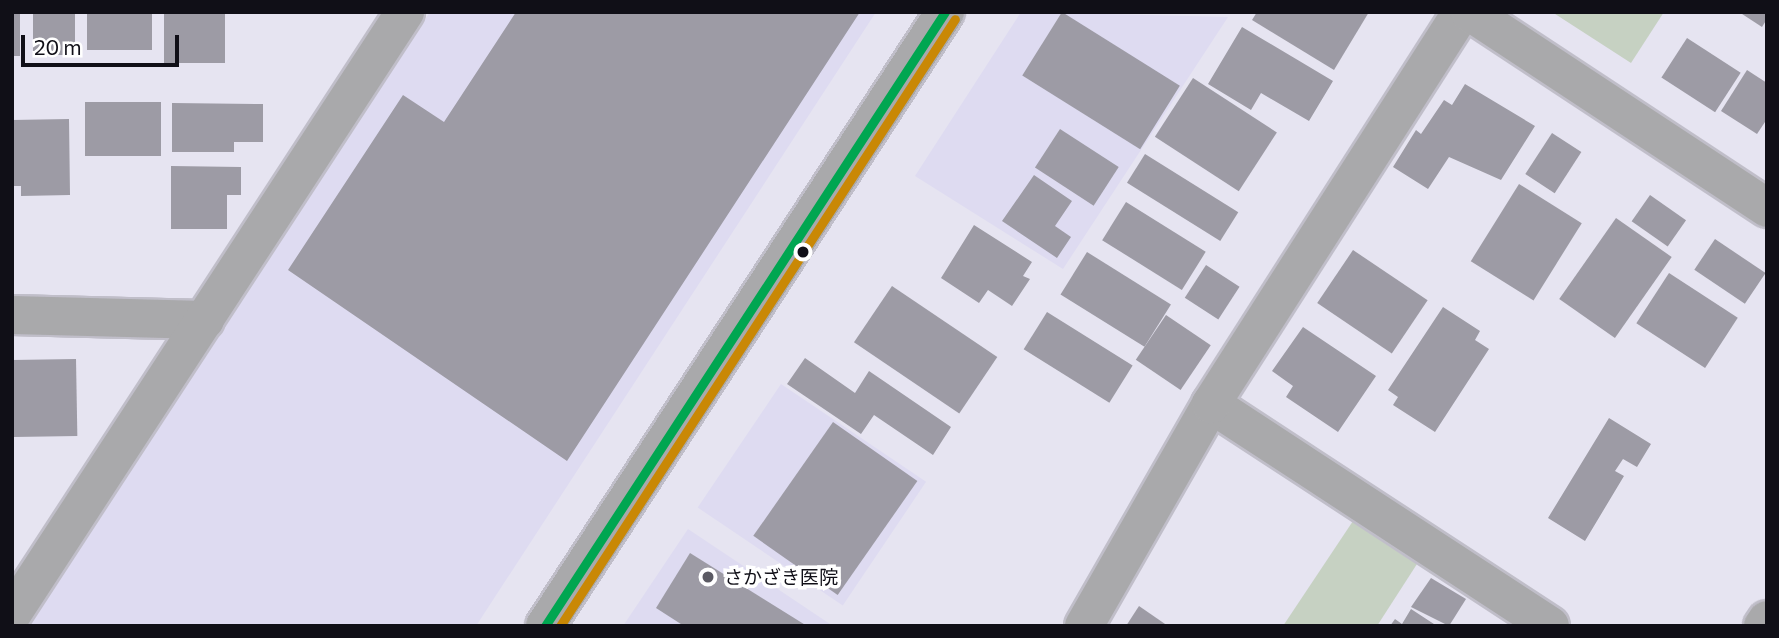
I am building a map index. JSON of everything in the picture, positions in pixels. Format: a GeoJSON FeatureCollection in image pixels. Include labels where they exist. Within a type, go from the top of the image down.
{"type":"FeatureCollection","features":[{"type":"Feature","properties":{"kind":"street"},"geometry":{"type":"LineString","coordinates":[[12,614],[405,12]]}},
{"type":"Feature","properties":{"kind":"street"},"geometry":{"type":"LineString","coordinates":[[545,626],[946,12]]}},
{"type":"Feature","properties":{"kind":"street"},"geometry":{"type":"LineString","coordinates":[[1084,626],[1212,404],[1462,12]]}},
{"type":"Feature","properties":{"kind":"street"},"geometry":{"type":"LineString","coordinates":[[1470,12],[1767,208]]}},
{"type":"Feature","properties":{"kind":"street"},"geometry":{"type":"LineString","coordinates":[[12,315],[205,320]]}},
{"type":"Feature","properties":{"kind":"street"},"geometry":{"type":"LineString","coordinates":[[1212,404],[1550,626]]}},
{"type":"Feature","properties":{"kind":"street"},"geometry":{"type":"LineString","coordinates":[[1763,626],[1767,620]]}},
{"type":"Feature","properties":{"kind":"shaded area"},"geometry":{"type":"Polygon","coordinates":[[[430,12],[876,12],[476,626],[28,626],[430,12]]]}},
{"type":"Feature","properties":{"kind":"shaded area"},"geometry":{"type":"Polygon","coordinates":[[[1021,12],[1228,17],[1063,269],[915,176],[1021,12]]]}},
{"type":"Feature","properties":{"kind":"shaded area"},"geometry":{"type":"Polygon","coordinates":[[[781,384],[926,482],[843,605],[698,508],[781,384]]]}},
{"type":"Feature","properties":{"kind":"shaded area","name":"さかざき医院"},"geometry":{"type":"Polygon","coordinates":[[[688,529],[833,626],[623,626],[688,529]]]}},
{"type":"Feature","properties":{"kind":"green space"},"geometry":{"type":"Polygon","coordinates":[[[1552,12],[1664,12],[1631,63],[1552,12]]]}},
{"type":"Feature","properties":{"kind":"green space"},"geometry":{"type":"Polygon","coordinates":[[[1353,521],[1417,564],[1377,626],[1283,626],[1353,521]]]}},
{"type":"Feature","properties":{"kind":"building"},"geometry":{"type":"Polygon","coordinates":[[[12,12],[20,12],[20,56],[12,56],[12,12]]]}},
{"type":"Feature","properties":{"kind":"building"},"geometry":{"type":"Polygon","coordinates":[[[33,12],[75,12],[75,55],[33,55],[33,12]]]}},
{"type":"Feature","properties":{"kind":"building"},"geometry":{"type":"Polygon","coordinates":[[[87,12],[152,12],[152,50],[87,50],[87,12]]]}},
{"type":"Feature","properties":{"kind":"building"},"geometry":{"type":"Polygon","coordinates":[[[164,12],[225,12],[225,63],[164,63],[164,12]]]}},
{"type":"Feature","properties":{"kind":"building"},"geometry":{"type":"Polygon","coordinates":[[[516,12],[860,12],[567,461],[288,270],[403,95],[444,122],[516,12]]]}},
{"type":"Feature","properties":{"kind":"building"},"geometry":{"type":"Polygon","coordinates":[[[1062,12],[1180,86],[1140,149],[1022,76],[1062,12]]]}},
{"type":"Feature","properties":{"kind":"building"},"geometry":{"type":"Polygon","coordinates":[[[1257,12],[1369,12],[1334,70],[1252,20],[1257,12]]]}},
{"type":"Feature","properties":{"kind":"building"},"geometry":{"type":"Polygon","coordinates":[[[1739,12],[1767,12],[1767,19],[1762,27],[1739,12]]]}},
{"type":"Feature","properties":{"kind":"building"},"geometry":{"type":"Polygon","coordinates":[[[1242,27],[1333,81],[1309,121],[1261,93],[1251,110],[1208,84],[1242,27]]]}},
{"type":"Feature","properties":{"kind":"building"},"geometry":{"type":"Polygon","coordinates":[[[1687,38],[1741,73],[1715,112],[1661,77],[1687,38]]]}},
{"type":"Feature","properties":{"kind":"building"},"geometry":{"type":"Polygon","coordinates":[[[1747,70],[1767,83],[1767,119],[1757,134],[1721,111],[1747,70]]]}},
{"type":"Feature","properties":{"kind":"building"},"geometry":{"type":"Polygon","coordinates":[[[1193,78],[1277,132],[1239,191],[1155,137],[1193,78]]]}},
{"type":"Feature","properties":{"kind":"building"},"geometry":{"type":"Polygon","coordinates":[[[1465,84],[1535,126],[1501,180],[1449,157],[1428,189],[1393,167],[1416,130],[1421,134],[1444,100],[1452,105],[1465,84]]]}},
{"type":"Feature","properties":{"kind":"building"},"geometry":{"type":"Polygon","coordinates":[[[85,102],[161,102],[161,156],[85,156],[85,102]]]}},
{"type":"Feature","properties":{"kind":"building"},"geometry":{"type":"Polygon","coordinates":[[[172,103],[263,104],[263,142],[234,142],[234,152],[172,152],[172,103]]]}},
{"type":"Feature","properties":{"kind":"building"},"geometry":{"type":"Polygon","coordinates":[[[69,119],[70,195],[21,196],[21,186],[12,186],[12,120],[69,119]]]}},
{"type":"Feature","properties":{"kind":"building"},"geometry":{"type":"Polygon","coordinates":[[[1060,129],[1119,167],[1094,206],[1035,168],[1060,129]]]}},
{"type":"Feature","properties":{"kind":"building"},"geometry":{"type":"Polygon","coordinates":[[[1552,133],[1581,152],[1555,193],[1525,174],[1552,133]]]}},
{"type":"Feature","properties":{"kind":"building"},"geometry":{"type":"Polygon","coordinates":[[[1145,154],[1238,212],[1220,241],[1127,183],[1145,154]]]}},
{"type":"Feature","properties":{"kind":"building"},"geometry":{"type":"Polygon","coordinates":[[[171,166],[241,167],[241,195],[227,195],[227,229],[171,229],[171,166]]]}},
{"type":"Feature","properties":{"kind":"building"},"geometry":{"type":"Polygon","coordinates":[[[1034,175],[1072,201],[1055,226],[1071,237],[1057,258],[1002,221],[1034,175]]]}},
{"type":"Feature","properties":{"kind":"building"},"geometry":{"type":"Polygon","coordinates":[[[1519,184],[1582,223],[1534,300],[1471,261],[1519,184]]]}},
{"type":"Feature","properties":{"kind":"building"},"geometry":{"type":"Polygon","coordinates":[[[1650,195],[1686,220],[1668,246],[1632,221],[1650,195]]]}},
{"type":"Feature","properties":{"kind":"building"},"geometry":{"type":"Polygon","coordinates":[[[1126,202],[1206,252],[1182,290],[1102,240],[1126,202]]]}},
{"type":"Feature","properties":{"kind":"building"},"geometry":{"type":"Polygon","coordinates":[[[1616,218],[1672,257],[1615,338],[1559,299],[1616,218]]]}},
{"type":"Feature","properties":{"kind":"building"},"geometry":{"type":"Polygon","coordinates":[[[974,225],[1032,262],[1023,276],[1030,279],[1012,306],[988,290],[979,303],[941,278],[974,225]]]}},
{"type":"Feature","properties":{"kind":"building"},"geometry":{"type":"Polygon","coordinates":[[[1715,239],[1766,273],[1745,304],[1694,270],[1715,239]]]}},
{"type":"Feature","properties":{"kind":"building"},"geometry":{"type":"Polygon","coordinates":[[[1353,250],[1428,300],[1392,353],[1317,303],[1353,250]]]}},
{"type":"Feature","properties":{"kind":"building"},"geometry":{"type":"Polygon","coordinates":[[[1087,252],[1171,304],[1144,347],[1061,294],[1087,252]]]}},
{"type":"Feature","properties":{"kind":"building"},"geometry":{"type":"Polygon","coordinates":[[[1206,265],[1240,287],[1218,319],[1185,298],[1206,265]]]}},
{"type":"Feature","properties":{"kind":"building"},"geometry":{"type":"Polygon","coordinates":[[[1669,273],[1738,318],[1705,368],[1636,323],[1669,273]]]}},
{"type":"Feature","properties":{"kind":"building"},"geometry":{"type":"Polygon","coordinates":[[[892,286],[997,357],[959,413],[854,342],[892,286]]]}},
{"type":"Feature","properties":{"kind":"building"},"geometry":{"type":"Polygon","coordinates":[[[1443,307],[1480,331],[1475,340],[1489,349],[1435,432],[1393,405],[1398,397],[1388,390],[1443,307]]]}},
{"type":"Feature","properties":{"kind":"building"},"geometry":{"type":"Polygon","coordinates":[[[1047,312],[1133,366],[1109,403],[1024,349],[1047,312]]]}},
{"type":"Feature","properties":{"kind":"building"},"geometry":{"type":"Polygon","coordinates":[[[1166,315],[1211,345],[1181,390],[1136,360],[1166,315]]]}},
{"type":"Feature","properties":{"kind":"building"},"geometry":{"type":"Polygon","coordinates":[[[1303,327],[1376,376],[1338,432],[1286,397],[1293,386],[1272,371],[1303,327]]]}},
{"type":"Feature","properties":{"kind":"building"},"geometry":{"type":"Polygon","coordinates":[[[805,358],[855,393],[869,371],[951,427],[933,455],[874,415],[861,434],[787,384],[805,358]]]}},
{"type":"Feature","properties":{"kind":"building"},"geometry":{"type":"Polygon","coordinates":[[[76,359],[77,436],[13,437],[12,360],[76,359]]]}},
{"type":"Feature","properties":{"kind":"building"},"geometry":{"type":"Polygon","coordinates":[[[1609,418],[1651,444],[1637,467],[1623,459],[1615,471],[1624,476],[1585,541],[1548,518],[1609,418]]]}},
{"type":"Feature","properties":{"kind":"building"},"geometry":{"type":"Polygon","coordinates":[[[833,422],[917,481],[838,595],[753,536],[833,422]]]}},
{"type":"Feature","properties":{"kind":"building"},"geometry":{"type":"Polygon","coordinates":[[[690,553],[807,626],[684,626],[656,608],[690,553]]]}},
{"type":"Feature","properties":{"kind":"building"},"geometry":{"type":"Polygon","coordinates":[[[1431,578],[1466,599],[1449,626],[1411,607],[1431,578]]]}},
{"type":"Feature","properties":{"kind":"building"},"geometry":{"type":"Polygon","coordinates":[[[1139,606],[1168,626],[1126,626],[1139,606]]]}},
{"type":"Feature","properties":{"kind":"building"},"geometry":{"type":"Polygon","coordinates":[[[1411,609],[1437,626],[1390,626],[1395,619],[1402,624],[1411,609]]]}},
{"type":"Feature","properties":{"kind":"transit line"},"geometry":{"type":"LineString","coordinates":[[545,626],[945,12]]}},
{"type":"Feature","properties":{"kind":"transit line"},"geometry":{"type":"LineString","coordinates":[[560,626],[955,19]]}},
{"type":"Feature","properties":{"kind":"place","name":"さかざき医院"},"geometry":{"type":"Point","coordinates":[708,577]}}]}
